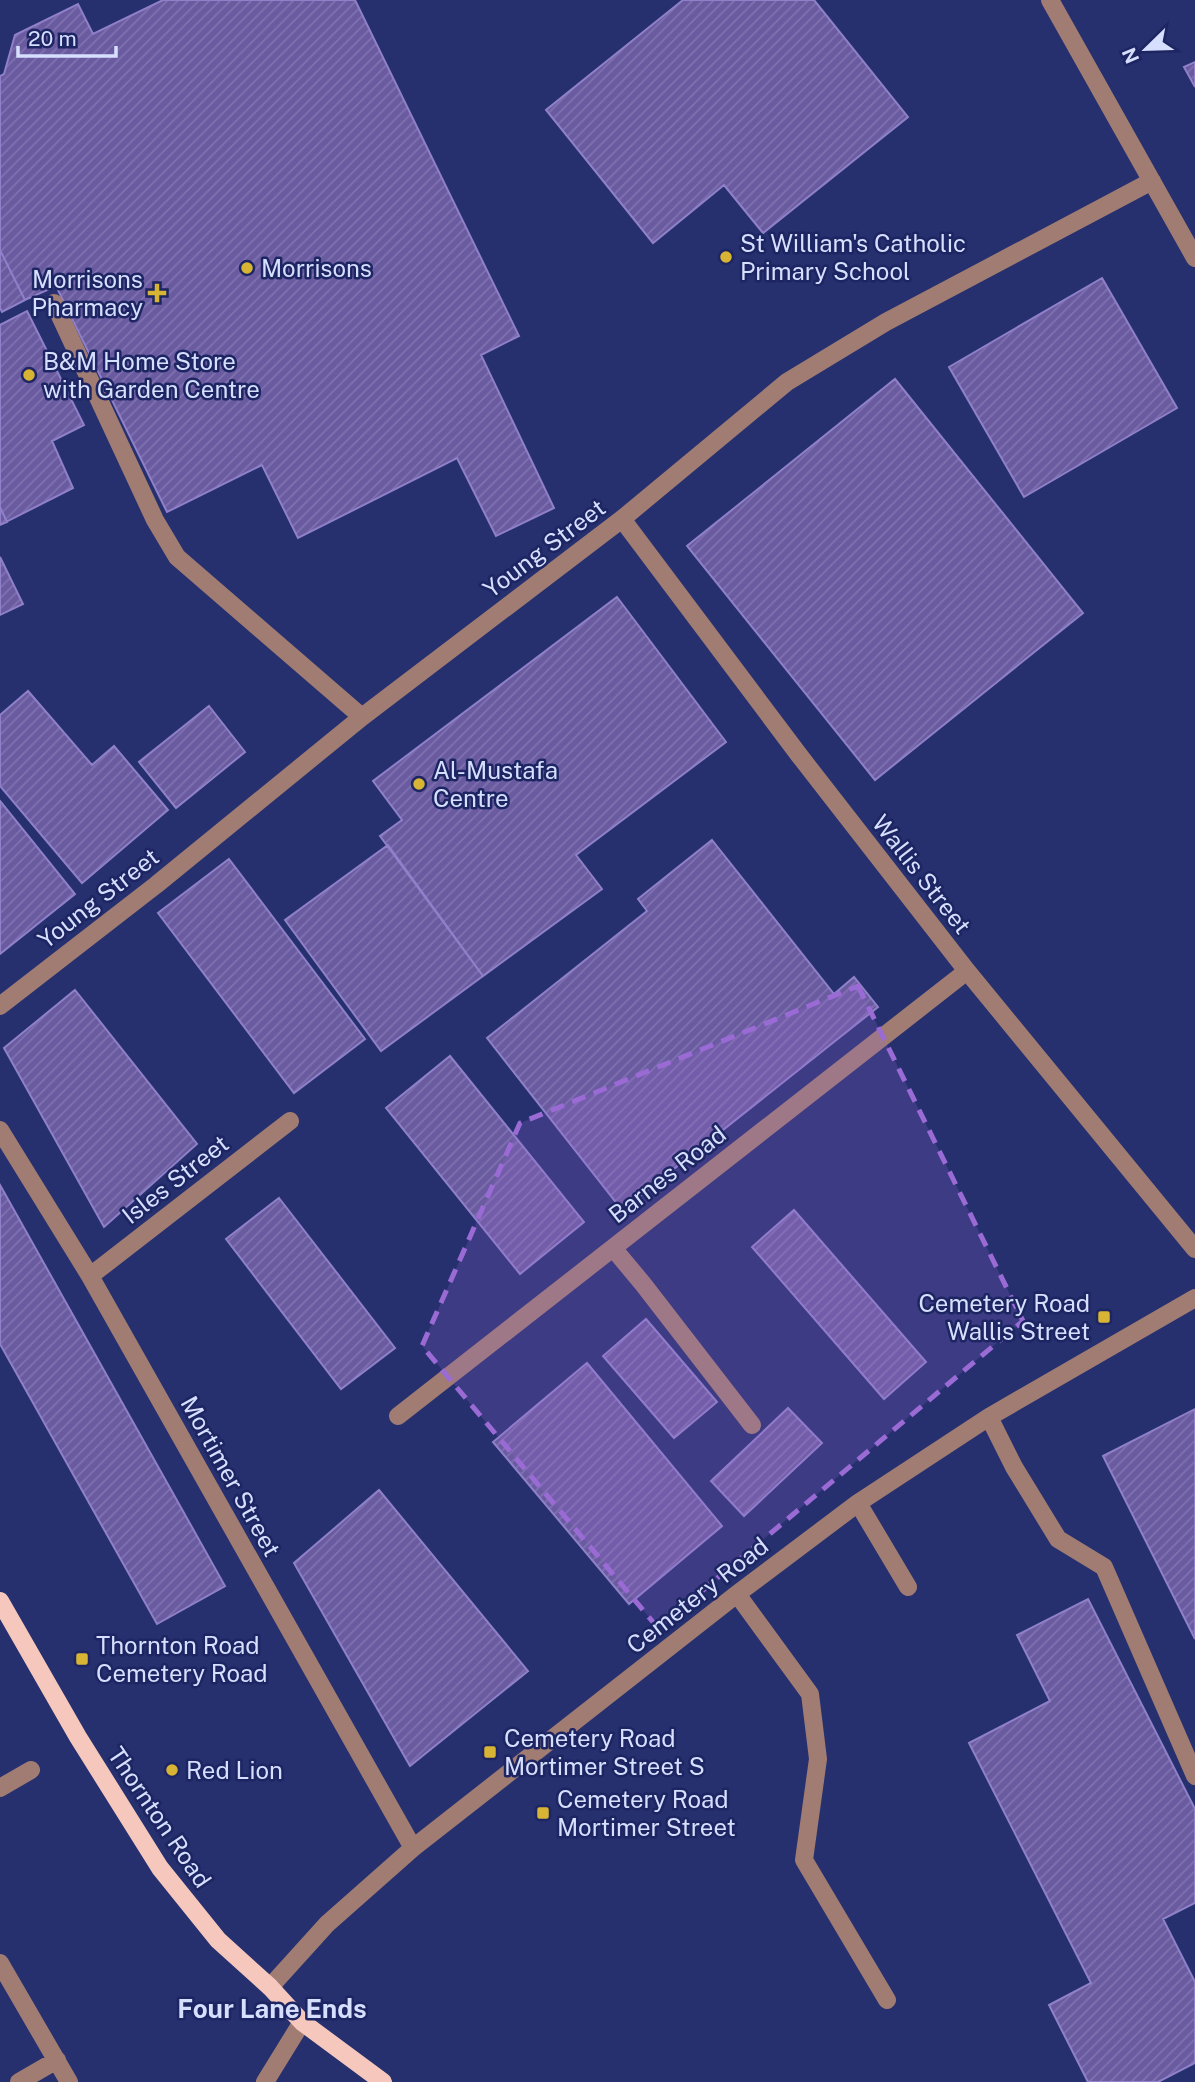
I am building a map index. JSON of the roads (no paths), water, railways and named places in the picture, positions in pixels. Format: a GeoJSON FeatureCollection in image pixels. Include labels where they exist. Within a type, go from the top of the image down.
{"type":"FeatureCollection","features":[{"type":"Feature","properties":{"kind":"main road","name":"Thornton Road"},"geometry":{"type":"LineString","coordinates":[[0,1601],[78,1737],[160,1868],[218,1940],[270,1987],[302,2022],[383,2082]]}},
{"type":"Feature","properties":{"kind":"street"},"geometry":{"type":"LineString","coordinates":[[1050,0],[1195,258]]}},
{"type":"Feature","properties":{"kind":"street","name":"Young Street"},"geometry":{"type":"LineString","coordinates":[[0,1006],[156,885],[362,717],[622,519],[787,382],[886,322],[1152,181]]}},
{"type":"Feature","properties":{"kind":"street"},"geometry":{"type":"LineString","coordinates":[[54,303],[155,520],[177,557],[362,717]]}},
{"type":"Feature","properties":{"kind":"street","name":"Wallis Street"},"geometry":{"type":"LineString","coordinates":[[622,519],[799,755],[967,971],[1195,1249]]}},
{"type":"Feature","properties":{"kind":"street","name":"Barnes Road"},"geometry":{"type":"LineString","coordinates":[[398,1416],[967,971]]}},
{"type":"Feature","properties":{"kind":"street","name":"Isles Street"},"geometry":{"type":"LineString","coordinates":[[90,1276],[290,1121]]}},
{"type":"Feature","properties":{"kind":"street","name":"Mortimer Street"},"geometry":{"type":"LineString","coordinates":[[0,1130],[90,1276],[413,1848]]}},
{"type":"Feature","properties":{"kind":"street"},"geometry":{"type":"LineString","coordinates":[[613,1248],[752,1425]]}},
{"type":"Feature","properties":{"kind":"street","name":"Cemetery Road"},"geometry":{"type":"LineString","coordinates":[[270,1987],[327,1924],[413,1848],[737,1594],[859,1503],[989,1417],[1195,1298]]}},
{"type":"Feature","properties":{"kind":"street"},"geometry":{"type":"LineString","coordinates":[[989,1417],[1014,1467],[1058,1539],[1104,1567],[1195,1776]]}},
{"type":"Feature","properties":{"kind":"street"},"geometry":{"type":"LineString","coordinates":[[859,1503],[908,1587]]}},
{"type":"Feature","properties":{"kind":"street"},"geometry":{"type":"LineString","coordinates":[[737,1594],[810,1694],[818,1759],[804,1860],[887,2000]]}},
{"type":"Feature","properties":{"kind":"street"},"geometry":{"type":"LineString","coordinates":[[0,1788],[31,1770]]}},
{"type":"Feature","properties":{"kind":"street"},"geometry":{"type":"LineString","coordinates":[[0,1963],[69,2082]]}},
{"type":"Feature","properties":{"kind":"street"},"geometry":{"type":"LineString","coordinates":[[265,2082],[302,2022]]}},
{"type":"Feature","properties":{"kind":"street"},"geometry":{"type":"LineString","coordinates":[[19,2082],[57,2060]]}},
{"type":"Feature","properties":{"kind":"place","name":"St William's Catholic Primary School"},"geometry":{"type":"Point","coordinates":[726,257]}},
{"type":"Feature","properties":{"kind":"place","name":"Morrisons"},"geometry":{"type":"Point","coordinates":[247,268]}},
{"type":"Feature","properties":{"kind":"place","name":"Morrisons Pharmacy"},"geometry":{"type":"Point","coordinates":[157,293]}},
{"type":"Feature","properties":{"kind":"place","name":"B&M Home Store with Garden Centre"},"geometry":{"type":"Point","coordinates":[29,375]}},
{"type":"Feature","properties":{"kind":"place","name":"Al-Mustafa Centre"},"geometry":{"type":"Point","coordinates":[419,784]}},
{"type":"Feature","properties":{"kind":"place","name":"Cemetery Road Wallis Street"},"geometry":{"type":"Point","coordinates":[1104,1317]}},
{"type":"Feature","properties":{"kind":"place","name":"Thornton Road Cemetery Road"},"geometry":{"type":"Point","coordinates":[82,1659]}},
{"type":"Feature","properties":{"kind":"place","name":"Cemetery Road Mortimer Street S"},"geometry":{"type":"Point","coordinates":[490,1752]}},
{"type":"Feature","properties":{"kind":"place","name":"Red Lion"},"geometry":{"type":"Point","coordinates":[172,1770]}},
{"type":"Feature","properties":{"kind":"place","name":"Cemetery Road Mortimer Street"},"geometry":{"type":"Point","coordinates":[543,1813]}},
{"type":"Feature","properties":{"kind":"district","name":"Four Lane Ends"},"geometry":{"type":"Point","coordinates":[272,2008]}}]}
